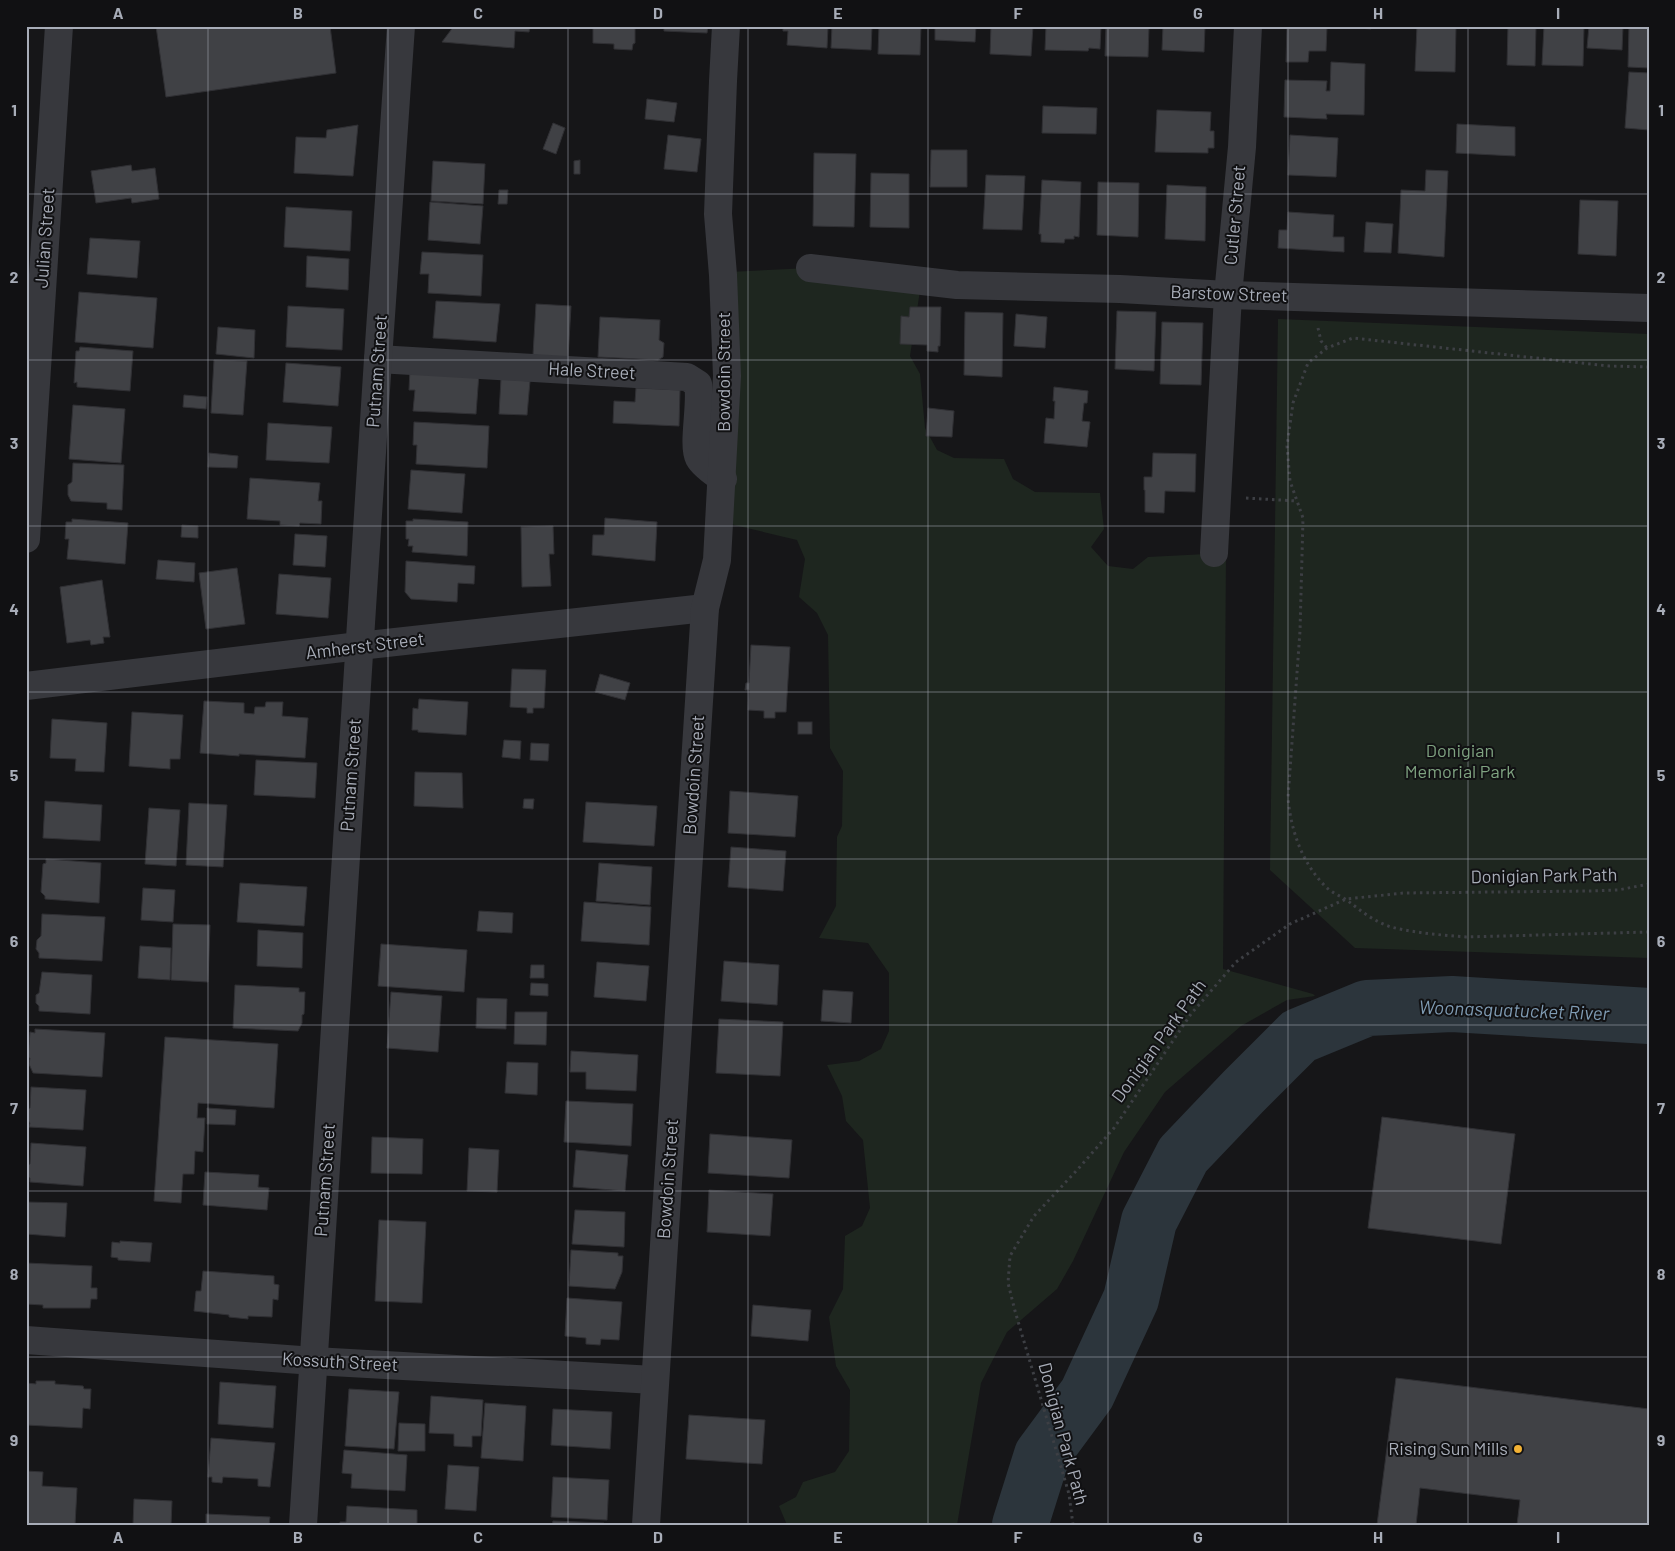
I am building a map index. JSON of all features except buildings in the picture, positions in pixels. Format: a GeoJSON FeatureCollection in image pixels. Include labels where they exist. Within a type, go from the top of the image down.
{"type":"FeatureCollection","features":[{"type":"Feature","properties":{"kind":"street","name":"Julian Street"},"geometry":{"type":"LineString","coordinates":[[26,539],[59,26]]}},
{"type":"Feature","properties":{"kind":"street","name":"Putnam Street"},"geometry":{"type":"LineString","coordinates":[[303,1525],[401,26]]}},
{"type":"Feature","properties":{"kind":"street","name":"Bowdoin Street"},"geometry":{"type":"LineString","coordinates":[[646,1525],[705,608],[717,560],[723,480],[727,376],[723,275],[718,214],[726,26]]}},
{"type":"Feature","properties":{"kind":"street","name":"Cutler Street"},"geometry":{"type":"LineString","coordinates":[[1214,553],[1228,295],[1242,146],[1248,26]]}},
{"type":"Feature","properties":{"kind":"street","name":"Barstow Street"},"geometry":{"type":"LineString","coordinates":[[810,268],[957,285],[1649,308]]}},
{"type":"Feature","properties":{"kind":"street","name":"Hale Street"},"geometry":{"type":"LineString","coordinates":[[378,360],[687,377],[698,384],[700,395],[696,443],[699,458],[723,480]]}},
{"type":"Feature","properties":{"kind":"street","name":"Amherst Street"},"geometry":{"type":"LineString","coordinates":[[26,686],[359,646],[705,608]]}},
{"type":"Feature","properties":{"kind":"street","name":"Kossuth Street"},"geometry":{"type":"LineString","coordinates":[[26,1340],[314,1360],[654,1380]]}},
{"type":"Feature","properties":{"kind":"path"},"geometry":{"type":"LineString","coordinates":[[1649,366],[1609,366],[1353,338],[1327,348],[1308,363],[1294,403],[1287,446],[1290,481],[1303,518],[1300,631],[1288,798],[1290,818],[1308,865],[1327,888],[1346,899],[1368,916],[1389,926],[1438,935],[1466,937],[1649,932]]}},
{"type":"Feature","properties":{"kind":"path"},"geometry":{"type":"LineString","coordinates":[[1216,496],[1297,501]]}},
{"type":"Feature","properties":{"kind":"path","name":"Donigian Park Path"},"geometry":{"type":"LineString","coordinates":[[1073,1525],[1069,1494],[1008,1284],[1010,1256],[1034,1216],[1114,1128],[1191,1014],[1236,962],[1290,924],[1346,899],[1404,893],[1588,892],[1618,890],[1649,884]]}},
{"type":"Feature","properties":{"kind":"green space"},"geometry":{"type":"Polygon","coordinates":[[[810,268],[921,284],[910,356],[920,374],[925,428],[937,450],[954,458],[1004,459],[1013,479],[1035,492],[1100,493],[1104,529],[1091,547],[1108,566],[1133,569],[1148,557],[1226,553],[1223,969],[1315,996],[1287,1000],[1241,1026],[1165,1092],[1124,1152],[1073,1261],[1057,1289],[1007,1332],[981,1383],[957,1525],[787,1525],[779,1506],[796,1497],[803,1482],[835,1472],[849,1451],[850,1390],[836,1366],[829,1317],[843,1289],[845,1236],[862,1226],[870,1208],[863,1140],[846,1121],[842,1096],[827,1065],[859,1061],[881,1049],[889,1031],[889,973],[868,943],[819,938],[836,906],[837,837],[842,826],[843,771],[830,748],[828,635],[817,613],[799,597],[805,559],[797,540],[730,524],[729,272],[810,268]]]}},
{"type":"Feature","properties":{"kind":"green space","name":"Donigian Memorial Park"},"geometry":{"type":"Polygon","coordinates":[[[1278,319],[1649,334],[1649,958],[1355,948],[1270,870],[1278,319]]]}},
{"type":"Feature","properties":{"kind":"waterway","name":"Woonasquatucket River"},"geometry":{"type":"LineString","coordinates":[[1020,1525],[1042,1455],[1087,1394],[1131,1299],[1149,1221],[1183,1155],[1299,1036],[1367,1008],[1452,1004],[1649,1016]]}},
{"type":"Feature","properties":{"kind":"place","name":"Rising Sun Mills"},"geometry":{"type":"Point","coordinates":[1518,1449]}}]}
